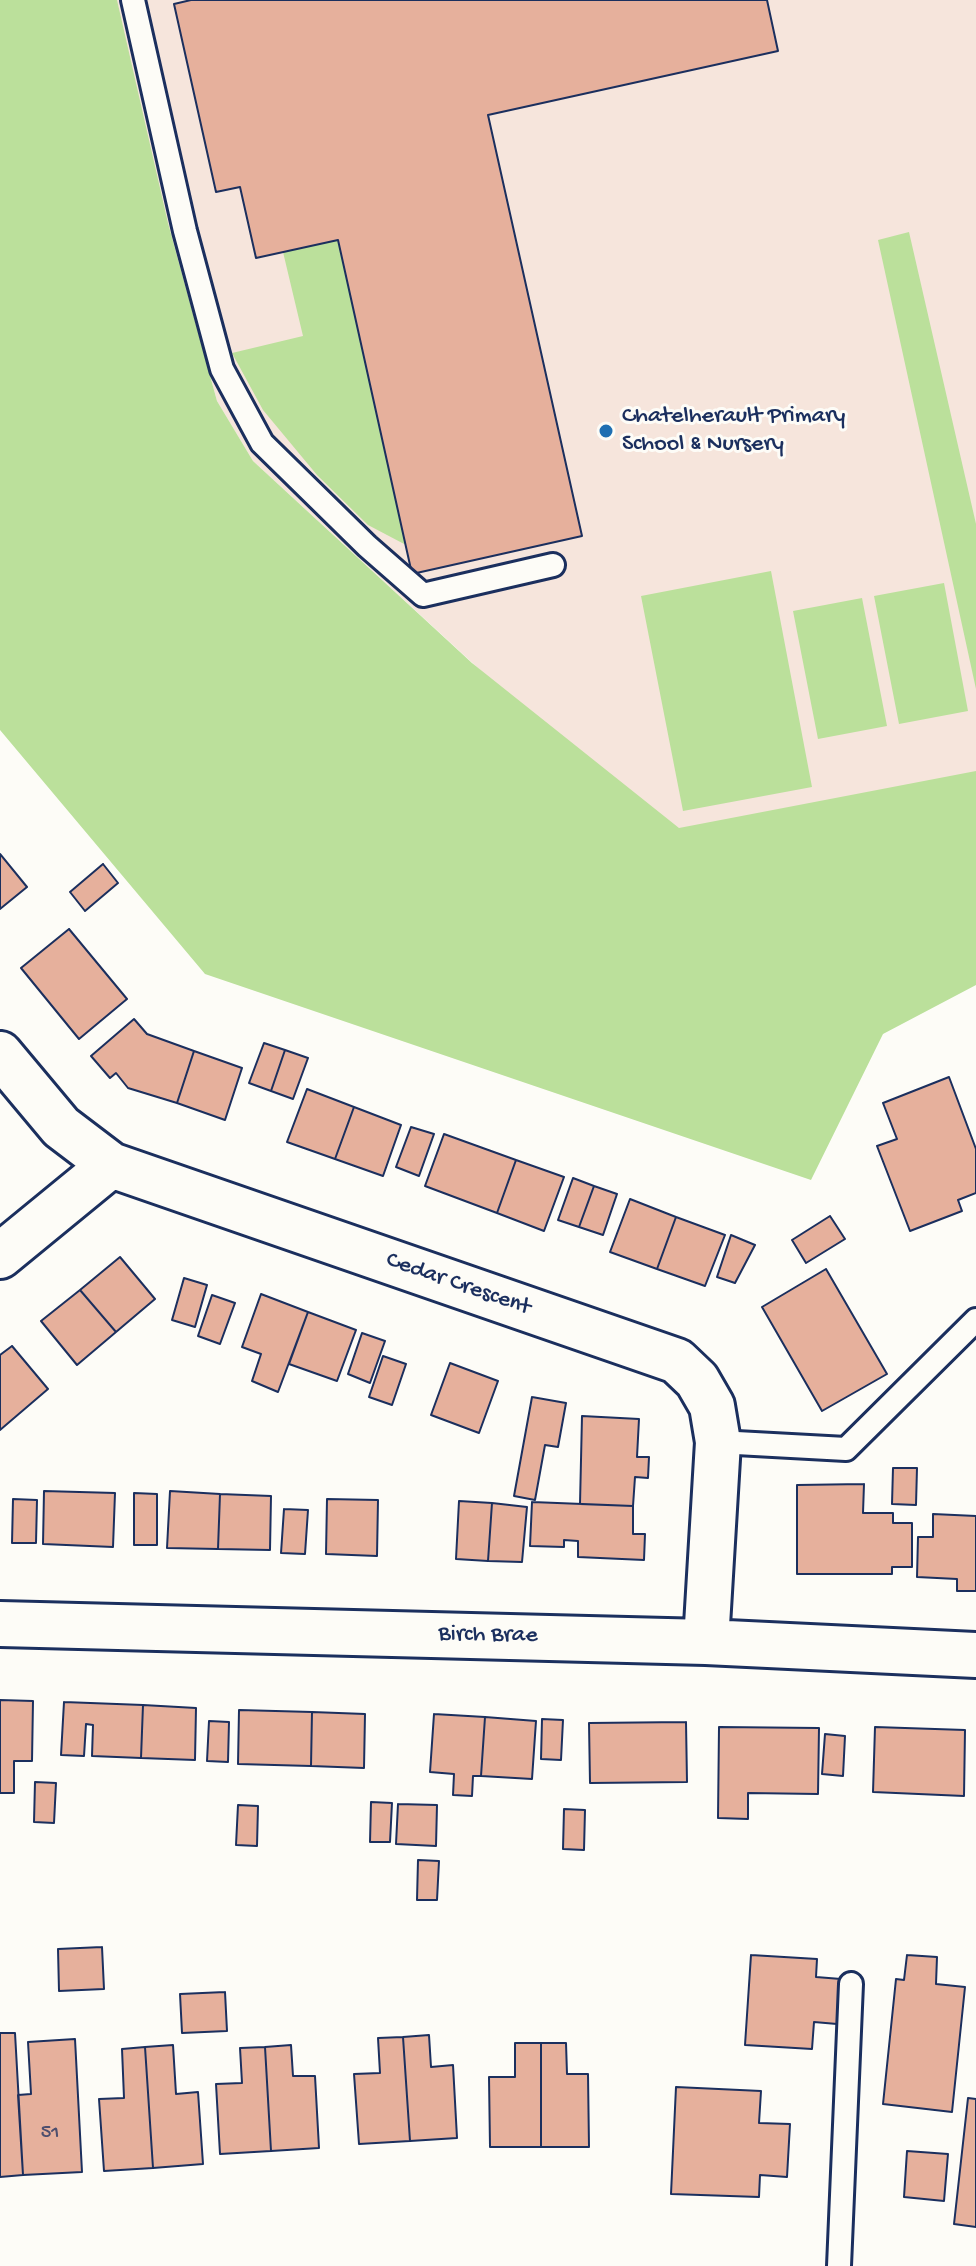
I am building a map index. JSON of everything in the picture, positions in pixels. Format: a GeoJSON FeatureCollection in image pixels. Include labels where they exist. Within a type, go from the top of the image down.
{"type":"FeatureCollection","features":[{"type":"Feature","properties":{"kind":"street","name":"Cedar Crescent"},"geometry":{"type":"LineString","coordinates":[[0,1054],[61,1127],[111,1165],[677,1361],[697,1380],[712,1406],[718,1442],[706,1642]]}},
{"type":"Feature","properties":{"kind":"street"},"geometry":{"type":"LineString","coordinates":[[0,1256],[111,1165]]}},
{"type":"Feature","properties":{"kind":"street","name":"Birch Brae"},"geometry":{"type":"LineString","coordinates":[[0,1624],[706,1642],[976,1655]]}},
{"type":"Feature","properties":{"kind":"lane"},"geometry":{"type":"LineString","coordinates":[[133,0],[185,231],[222,369],[262,443],[367,546],[423,595],[553,565]]}},
{"type":"Feature","properties":{"kind":"lane"},"geometry":{"type":"LineString","coordinates":[[718,1442],[846,1449],[976,1320]]}},
{"type":"Feature","properties":{"kind":"lane"},"geometry":{"type":"LineString","coordinates":[[839,2266],[851,1984]]}},
{"type":"Feature","properties":{"kind":"shaded area","name":"Chatelherault Primary School & Nursery"},"geometry":{"type":"Polygon","coordinates":[[[0,0],[976,0],[976,860],[729,899],[253,461],[217,401],[168,224],[0,0]]]}},
{"type":"Feature","properties":{"kind":"green space"},"geometry":{"type":"Polygon","coordinates":[[[0,0],[117,0],[168,223],[217,401],[253,461],[472,663],[679,828],[976,771],[976,985],[883,1034],[811,1180],[205,974],[0,730],[0,0]]]}},
{"type":"Feature","properties":{"kind":"green space"},"geometry":{"type":"Polygon","coordinates":[[[909,232],[976,524],[976,689],[878,240],[909,232]]]}},
{"type":"Feature","properties":{"kind":"green space"},"geometry":{"type":"Polygon","coordinates":[[[338,240],[406,545],[368,525],[317,475],[263,410],[232,353],[303,336],[283,252],[338,240]]]}},
{"type":"Feature","properties":{"kind":"green space"},"geometry":{"type":"Polygon","coordinates":[[[771,571],[812,787],[683,811],[641,596],[771,571]]]}},
{"type":"Feature","properties":{"kind":"green space"},"geometry":{"type":"Polygon","coordinates":[[[944,583],[968,711],[899,724],[874,596],[944,583]]]}},
{"type":"Feature","properties":{"kind":"green space"},"geometry":{"type":"Polygon","coordinates":[[[862,598],[887,726],[818,739],[793,611],[862,598]]]}},
{"type":"Feature","properties":{"kind":"building"},"geometry":{"type":"Polygon","coordinates":[[[191,0],[767,0],[778,51],[488,115],[582,536],[412,574],[338,240],[256,258],[240,187],[216,192],[174,4],[191,0]]]}},
{"type":"Feature","properties":{"kind":"building"},"geometry":{"type":"Polygon","coordinates":[[[0,854],[27,887],[0,909],[0,854]]]}},
{"type":"Feature","properties":{"kind":"building"},"geometry":{"type":"Polygon","coordinates":[[[103,864],[118,883],[85,911],[70,892],[103,864]]]}},
{"type":"Feature","properties":{"kind":"building"},"geometry":{"type":"Polygon","coordinates":[[[69,929],[127,999],[79,1039],[21,968],[69,929]]]}},
{"type":"Feature","properties":{"kind":"building"},"geometry":{"type":"Polygon","coordinates":[[[134,1019],[147,1034],[194,1051],[177,1103],[128,1088],[116,1073],[110,1078],[91,1056],[134,1019]]]}},
{"type":"Feature","properties":{"kind":"building"},"geometry":{"type":"Polygon","coordinates":[[[264,1043],[285,1050],[271,1091],[249,1083],[264,1043]]]}},
{"type":"Feature","properties":{"kind":"building"},"geometry":{"type":"Polygon","coordinates":[[[285,1050],[308,1058],[293,1099],[271,1091],[285,1050]]]}},
{"type":"Feature","properties":{"kind":"building"},"geometry":{"type":"Polygon","coordinates":[[[194,1051],[242,1068],[225,1120],[177,1103],[194,1051]]]}},
{"type":"Feature","properties":{"kind":"building"},"geometry":{"type":"Polygon","coordinates":[[[949,1077],[976,1149],[976,1193],[958,1200],[962,1211],[910,1231],[877,1146],[897,1139],[883,1103],[949,1077]]]}},
{"type":"Feature","properties":{"kind":"building"},"geometry":{"type":"Polygon","coordinates":[[[307,1089],[354,1107],[335,1159],[287,1142],[307,1089]]]}},
{"type":"Feature","properties":{"kind":"building"},"geometry":{"type":"Polygon","coordinates":[[[354,1107],[401,1125],[383,1176],[335,1159],[354,1107]]]}},
{"type":"Feature","properties":{"kind":"building"},"geometry":{"type":"Polygon","coordinates":[[[411,1127],[434,1134],[419,1176],[396,1167],[411,1127]]]}},
{"type":"Feature","properties":{"kind":"building"},"geometry":{"type":"Polygon","coordinates":[[[444,1134],[516,1160],[497,1213],[425,1186],[444,1134]]]}},
{"type":"Feature","properties":{"kind":"building"},"geometry":{"type":"Polygon","coordinates":[[[516,1160],[564,1177],[544,1231],[497,1213],[516,1160]]]}},
{"type":"Feature","properties":{"kind":"building"},"geometry":{"type":"Polygon","coordinates":[[[573,1178],[594,1186],[579,1227],[558,1220],[573,1178]]]}},
{"type":"Feature","properties":{"kind":"building"},"geometry":{"type":"Polygon","coordinates":[[[594,1186],[617,1194],[603,1235],[579,1227],[594,1186]]]}},
{"type":"Feature","properties":{"kind":"building"},"geometry":{"type":"Polygon","coordinates":[[[630,1199],[676,1217],[657,1269],[610,1252],[630,1199]]]}},
{"type":"Feature","properties":{"kind":"building"},"geometry":{"type":"Polygon","coordinates":[[[830,1216],[845,1239],[806,1263],[792,1240],[830,1216]]]}},
{"type":"Feature","properties":{"kind":"building"},"geometry":{"type":"Polygon","coordinates":[[[676,1217],[725,1235],[705,1286],[657,1269],[676,1217]]]}},
{"type":"Feature","properties":{"kind":"building"},"geometry":{"type":"Polygon","coordinates":[[[731,1235],[755,1245],[735,1283],[717,1277],[731,1235]]]}},
{"type":"Feature","properties":{"kind":"building"},"geometry":{"type":"Polygon","coordinates":[[[120,1257],[155,1299],[116,1332],[80,1290],[120,1257]]]}},
{"type":"Feature","properties":{"kind":"building"},"geometry":{"type":"Polygon","coordinates":[[[826,1269],[887,1374],[822,1411],[762,1307],[826,1269]]]}},
{"type":"Feature","properties":{"kind":"building"},"geometry":{"type":"Polygon","coordinates":[[[184,1278],[207,1285],[195,1327],[172,1320],[184,1278]]]}},
{"type":"Feature","properties":{"kind":"building"},"geometry":{"type":"Polygon","coordinates":[[[80,1290],[116,1332],[77,1365],[41,1321],[80,1290]]]}},
{"type":"Feature","properties":{"kind":"building"},"geometry":{"type":"Polygon","coordinates":[[[261,1294],[308,1312],[278,1392],[252,1381],[261,1354],[242,1347],[261,1294]]]}},
{"type":"Feature","properties":{"kind":"building"},"geometry":{"type":"Polygon","coordinates":[[[212,1295],[235,1303],[220,1344],[198,1336],[212,1295]]]}},
{"type":"Feature","properties":{"kind":"building"},"geometry":{"type":"Polygon","coordinates":[[[308,1312],[356,1330],[337,1381],[289,1364],[308,1312]]]}},
{"type":"Feature","properties":{"kind":"building"},"geometry":{"type":"Polygon","coordinates":[[[362,1333],[385,1341],[370,1383],[348,1374],[362,1333]]]}},
{"type":"Feature","properties":{"kind":"building"},"geometry":{"type":"Polygon","coordinates":[[[12,1346],[48,1389],[0,1430],[0,1355],[12,1346]]]}},
{"type":"Feature","properties":{"kind":"building"},"geometry":{"type":"Polygon","coordinates":[[[383,1356],[406,1364],[392,1405],[369,1397],[383,1356]]]}},
{"type":"Feature","properties":{"kind":"building"},"geometry":{"type":"Polygon","coordinates":[[[450,1363],[498,1381],[479,1433],[431,1415],[450,1363]]]}},
{"type":"Feature","properties":{"kind":"building"},"geometry":{"type":"Polygon","coordinates":[[[532,1397],[566,1403],[558,1447],[545,1445],[535,1500],[514,1496],[532,1397]]]}},
{"type":"Feature","properties":{"kind":"building"},"geometry":{"type":"Polygon","coordinates":[[[582,1416],[639,1419],[637,1457],[649,1457],[648,1478],[635,1477],[633,1506],[580,1504],[582,1416]]]}},
{"type":"Feature","properties":{"kind":"building"},"geometry":{"type":"Polygon","coordinates":[[[893,1468],[917,1468],[916,1505],[892,1504],[893,1468]]]}},
{"type":"Feature","properties":{"kind":"building"},"geometry":{"type":"Polygon","coordinates":[[[864,1484],[863,1513],[893,1513],[893,1523],[912,1523],[912,1567],[892,1567],[892,1574],[797,1574],[797,1485],[864,1484]]]}},
{"type":"Feature","properties":{"kind":"building"},"geometry":{"type":"Polygon","coordinates":[[[44,1491],[115,1493],[113,1547],[43,1544],[44,1491]]]}},
{"type":"Feature","properties":{"kind":"building"},"geometry":{"type":"Polygon","coordinates":[[[170,1491],[220,1494],[218,1549],[167,1548],[170,1491]]]}},
{"type":"Feature","properties":{"kind":"building"},"geometry":{"type":"Polygon","coordinates":[[[134,1493],[157,1494],[157,1545],[134,1545],[134,1493]]]}},
{"type":"Feature","properties":{"kind":"building"},"geometry":{"type":"Polygon","coordinates":[[[220,1494],[271,1496],[270,1550],[218,1549],[220,1494]]]}},
{"type":"Feature","properties":{"kind":"building"},"geometry":{"type":"Polygon","coordinates":[[[13,1499],[37,1500],[36,1543],[12,1543],[13,1499]]]}},
{"type":"Feature","properties":{"kind":"building"},"geometry":{"type":"Polygon","coordinates":[[[327,1499],[378,1500],[377,1556],[326,1554],[327,1499]]]}},
{"type":"Feature","properties":{"kind":"building"},"geometry":{"type":"Polygon","coordinates":[[[459,1501],[492,1503],[488,1561],[456,1559],[459,1501]]]}},
{"type":"Feature","properties":{"kind":"building"},"geometry":{"type":"Polygon","coordinates":[[[532,1502],[633,1506],[633,1534],[645,1534],[644,1560],[578,1557],[578,1541],[564,1540],[564,1547],[530,1546],[532,1502]]]}},
{"type":"Feature","properties":{"kind":"building"},"geometry":{"type":"Polygon","coordinates":[[[492,1503],[527,1507],[522,1562],[488,1561],[492,1503]]]}},
{"type":"Feature","properties":{"kind":"building"},"geometry":{"type":"Polygon","coordinates":[[[284,1509],[308,1510],[305,1554],[281,1553],[284,1509]]]}},
{"type":"Feature","properties":{"kind":"building"},"geometry":{"type":"Polygon","coordinates":[[[933,1514],[976,1516],[976,1591],[957,1591],[957,1579],[917,1577],[918,1537],[933,1537],[933,1514]]]}},
{"type":"Feature","properties":{"kind":"building"},"geometry":{"type":"Polygon","coordinates":[[[0,1700],[33,1701],[32,1761],[14,1761],[14,1793],[0,1793],[0,1700]]]}},
{"type":"Feature","properties":{"kind":"building"},"geometry":{"type":"Polygon","coordinates":[[[64,1702],[143,1705],[141,1758],[92,1756],[93,1725],[86,1724],[84,1756],[61,1755],[64,1702]]]}},
{"type":"Feature","properties":{"kind":"building"},"geometry":{"type":"Polygon","coordinates":[[[143,1705],[196,1708],[195,1760],[141,1758],[143,1705]]]}},
{"type":"Feature","properties":{"kind":"building"},"geometry":{"type":"Polygon","coordinates":[[[239,1710],[312,1712],[311,1766],[238,1764],[239,1710]]]}},
{"type":"Feature","properties":{"kind":"building"},"geometry":{"type":"Polygon","coordinates":[[[312,1712],[365,1714],[364,1768],[311,1766],[312,1712]]]}},
{"type":"Feature","properties":{"kind":"building"},"geometry":{"type":"Polygon","coordinates":[[[434,1714],[485,1717],[481,1776],[473,1776],[472,1796],[453,1795],[454,1774],[430,1772],[434,1714]]]}},
{"type":"Feature","properties":{"kind":"building"},"geometry":{"type":"Polygon","coordinates":[[[485,1717],[536,1721],[532,1779],[481,1776],[485,1717]]]}},
{"type":"Feature","properties":{"kind":"building"},"geometry":{"type":"Polygon","coordinates":[[[542,1719],[563,1720],[561,1760],[541,1759],[542,1719]]]}},
{"type":"Feature","properties":{"kind":"building"},"geometry":{"type":"Polygon","coordinates":[[[209,1721],[229,1722],[228,1762],[207,1761],[209,1721]]]}},
{"type":"Feature","properties":{"kind":"building"},"geometry":{"type":"Polygon","coordinates":[[[686,1722],[687,1782],[590,1783],[589,1723],[686,1722]]]}},
{"type":"Feature","properties":{"kind":"building"},"geometry":{"type":"Polygon","coordinates":[[[719,1727],[819,1728],[818,1794],[748,1793],[748,1819],[718,1818],[719,1727]]]}},
{"type":"Feature","properties":{"kind":"building"},"geometry":{"type":"Polygon","coordinates":[[[875,1727],[965,1730],[964,1796],[873,1792],[875,1727]]]}},
{"type":"Feature","properties":{"kind":"building"},"geometry":{"type":"Polygon","coordinates":[[[825,1734],[845,1736],[843,1776],[822,1774],[825,1734]]]}},
{"type":"Feature","properties":{"kind":"building"},"geometry":{"type":"Polygon","coordinates":[[[35,1782],[56,1783],[54,1823],[34,1822],[35,1782]]]}},
{"type":"Feature","properties":{"kind":"building"},"geometry":{"type":"Polygon","coordinates":[[[371,1802],[392,1803],[390,1842],[370,1842],[371,1802]]]}},
{"type":"Feature","properties":{"kind":"building"},"geometry":{"type":"Polygon","coordinates":[[[398,1804],[437,1805],[436,1846],[396,1844],[398,1804]]]}},
{"type":"Feature","properties":{"kind":"building"},"geometry":{"type":"Polygon","coordinates":[[[238,1805],[258,1806],[257,1846],[236,1845],[238,1805]]]}},
{"type":"Feature","properties":{"kind":"building"},"geometry":{"type":"Polygon","coordinates":[[[564,1809],[585,1810],[584,1850],[563,1849],[564,1809]]]}},
{"type":"Feature","properties":{"kind":"building"},"geometry":{"type":"Polygon","coordinates":[[[418,1860],[439,1861],[437,1900],[417,1900],[418,1860]]]}},
{"type":"Feature","properties":{"kind":"building"},"geometry":{"type":"Polygon","coordinates":[[[102,1947],[104,1989],[59,1991],[58,1949],[102,1947]]]}},
{"type":"Feature","properties":{"kind":"building"},"geometry":{"type":"Polygon","coordinates":[[[751,1955],[817,1959],[816,1977],[841,1979],[837,2024],[814,2022],[812,2049],[745,2045],[751,1955]]]}},
{"type":"Feature","properties":{"kind":"building"},"geometry":{"type":"Polygon","coordinates":[[[907,1955],[937,1957],[936,1984],[965,1987],[952,2112],[883,2104],[896,1979],[904,1980],[907,1955]]]}},
{"type":"Feature","properties":{"kind":"building"},"geometry":{"type":"Polygon","coordinates":[[[225,1992],[227,2031],[182,2033],[180,1994],[225,1992]]]}},
{"type":"Feature","properties":{"kind":"building"},"geometry":{"type":"Polygon","coordinates":[[[0,2033],[15,2033],[23,2175],[0,2177],[0,2033]]]}},
{"type":"Feature","properties":{"kind":"building"},"geometry":{"type":"Polygon","coordinates":[[[429,2035],[431,2067],[453,2065],[457,2138],[410,2141],[403,2037],[429,2035]]]}},
{"type":"Feature","properties":{"kind":"building"},"geometry":{"type":"Polygon","coordinates":[[[403,2037],[410,2141],[359,2144],[354,2074],[380,2073],[378,2038],[403,2037]]]}},
{"type":"Feature","properties":{"kind":"building"},"geometry":{"type":"Polygon","coordinates":[[[75,2039],[82,2172],[23,2175],[18,2095],[31,2094],[28,2042],[75,2039]]]}},
{"type":"Feature","properties":{"kind":"building"},"geometry":{"type":"Polygon","coordinates":[[[515,2043],[541,2043],[541,2147],[490,2147],[489,2077],[515,2077],[515,2043]]]}},
{"type":"Feature","properties":{"kind":"building"},"geometry":{"type":"Polygon","coordinates":[[[541,2043],[566,2043],[567,2074],[588,2074],[589,2147],[541,2147],[541,2043]]]}},
{"type":"Feature","properties":{"kind":"building"},"geometry":{"type":"Polygon","coordinates":[[[173,2045],[176,2094],[198,2092],[203,2164],[153,2168],[145,2047],[173,2045]]]}},
{"type":"Feature","properties":{"kind":"building"},"geometry":{"type":"Polygon","coordinates":[[[291,2045],[293,2076],[315,2076],[319,2148],[271,2151],[265,2047],[291,2045]]]}},
{"type":"Feature","properties":{"kind":"building"},"geometry":{"type":"Polygon","coordinates":[[[145,2047],[153,2168],[104,2171],[99,2099],[124,2098],[122,2049],[145,2047]]]}},
{"type":"Feature","properties":{"kind":"building"},"geometry":{"type":"Polygon","coordinates":[[[265,2047],[271,2151],[220,2154],[216,2084],[242,2083],[240,2048],[265,2047]]]}},
{"type":"Feature","properties":{"kind":"building"},"geometry":{"type":"Polygon","coordinates":[[[676,2087],[761,2091],[759,2123],[790,2124],[787,2177],[760,2175],[759,2197],[671,2194],[676,2087]]]}},
{"type":"Feature","properties":{"kind":"building"},"geometry":{"type":"Polygon","coordinates":[[[968,2098],[976,2099],[976,2227],[954,2224],[968,2098]]]}},
{"type":"Feature","properties":{"kind":"building"},"geometry":{"type":"Polygon","coordinates":[[[907,2151],[948,2154],[944,2201],[904,2197],[907,2151]]]}},
{"type":"Feature","properties":{"kind":"place","name":"Chatelherault Primary School & Nursery"},"geometry":{"type":"Point","coordinates":[606,431]}}]}
